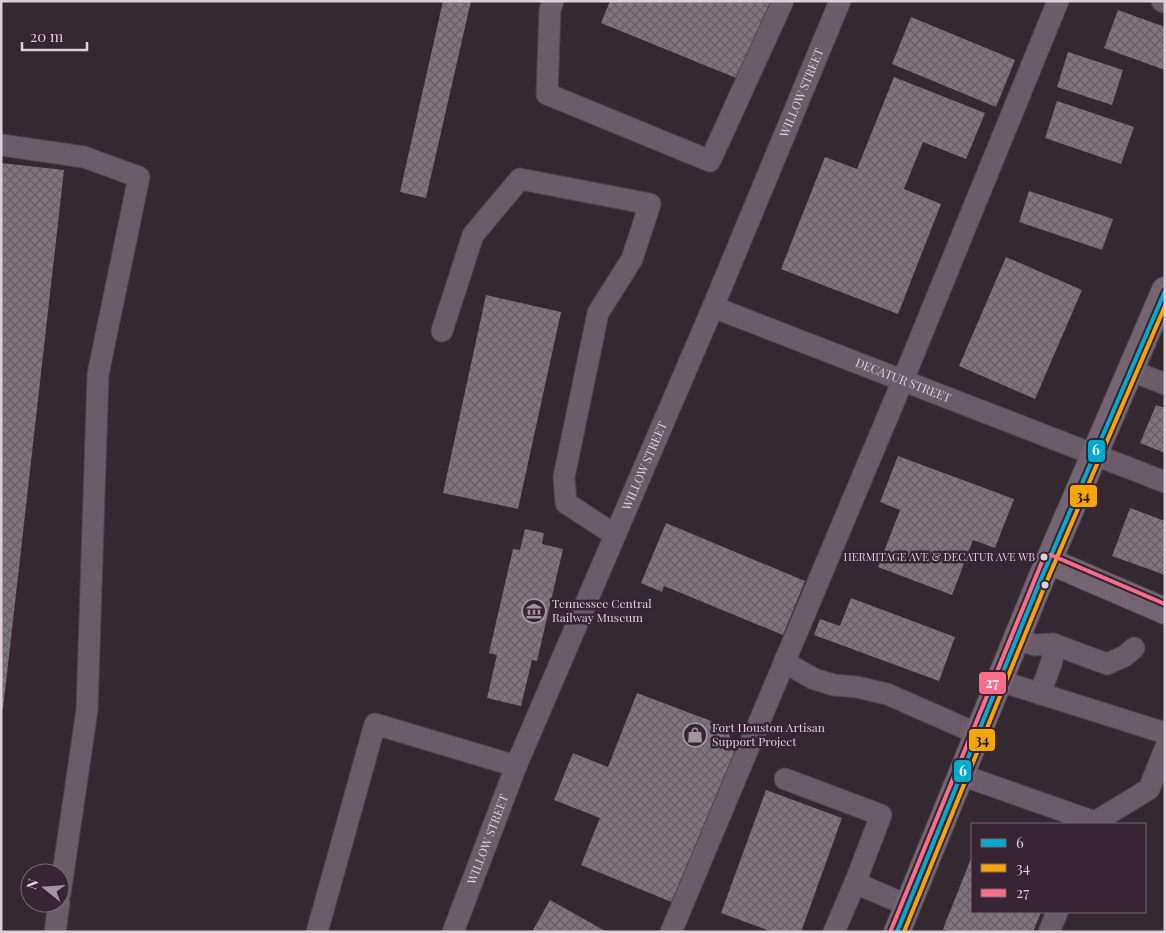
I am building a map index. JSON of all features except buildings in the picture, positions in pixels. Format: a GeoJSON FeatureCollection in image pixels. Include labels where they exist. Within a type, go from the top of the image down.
{"type":"FeatureCollection","features":[{"type":"Feature","properties":{"kind":"main road"},"geometry":{"type":"LineString","coordinates":[[900,931],[908,905],[1048,561],[1130,370],[1162,302]]}},
{"type":"Feature","properties":{"kind":"main road"},"geometry":{"type":"LineString","coordinates":[[1048,561],[1165,612]]}},
{"type":"Feature","properties":{"kind":"street"},"geometry":{"type":"LineString","coordinates":[[553,1],[550,10],[547,94],[710,161],[783,1]]}},
{"type":"Feature","properties":{"kind":"street","name":"WILLOW STREET"},"geometry":{"type":"LineString","coordinates":[[452,932],[516,766],[713,307],[840,1]]}},
{"type":"Feature","properties":{"kind":"street"},"geometry":{"type":"LineString","coordinates":[[671,932],[903,380],[1058,1]]}},
{"type":"Feature","properties":{"kind":"street"},"geometry":{"type":"LineString","coordinates":[[1,145],[84,157],[139,177],[98,374],[87,710],[65,863]]}},
{"type":"Feature","properties":{"kind":"street"},"geometry":{"type":"LineString","coordinates":[[442,331],[472,235],[520,179],[650,204],[632,259],[598,313],[564,476],[566,503],[615,535]]}},
{"type":"Feature","properties":{"kind":"street","name":"DECATUR STREET"},"geometry":{"type":"LineString","coordinates":[[713,307],[1165,482]]}},
{"type":"Feature","properties":{"kind":"street"},"geometry":{"type":"LineString","coordinates":[[1130,370],[1165,384]]}},
{"type":"Feature","properties":{"kind":"street"},"geometry":{"type":"LineString","coordinates":[[1016,639],[1035,645],[1053,644],[1107,664],[1125,656],[1134,648]]}},
{"type":"Feature","properties":{"kind":"street"},"geometry":{"type":"LineString","coordinates":[[1040,694],[1052,661],[1053,644]]}},
{"type":"Feature","properties":{"kind":"street"},"geometry":{"type":"LineString","coordinates":[[784,662],[814,679],[834,685],[887,694],[978,734]]}},
{"type":"Feature","properties":{"kind":"street"},"geometry":{"type":"LineString","coordinates":[[1000,681],[1165,733]]}},
{"type":"Feature","properties":{"kind":"street"},"geometry":{"type":"LineString","coordinates":[[317,932],[375,724],[516,766]]}},
{"type":"Feature","properties":{"kind":"street"},"geometry":{"type":"LineString","coordinates":[[961,774],[1095,822],[1149,789],[1165,749]]}},
{"type":"Feature","properties":{"kind":"street"},"geometry":{"type":"LineString","coordinates":[[785,779],[881,815],[834,932]]}},
{"type":"Feature","properties":{"kind":"street"},"geometry":{"type":"LineString","coordinates":[[855,883],[908,905]]}},
{"type":"Feature","properties":{"kind":"street"},"geometry":{"type":"LineString","coordinates":[[54,932],[57,913]]}},
{"type":"Feature","properties":{"kind":"street"},"geometry":{"type":"LineString","coordinates":[[1049,932],[1057,913]]}},
{"type":"Feature","properties":{"kind":"transit line","name":"6"},"geometry":{"type":"LineString","coordinates":[[897,932],[1040,581],[1165,291]]}},
{"type":"Feature","properties":{"kind":"transit line","name":"34"},"geometry":{"type":"LineString","coordinates":[[904,932],[1046,583],[1165,306]]}},
{"type":"Feature","properties":{"kind":"transit line","name":"27"},"geometry":{"type":"LineString","coordinates":[[891,930],[1044,557],[1051,555],[1165,604]]}},
{"type":"Feature","properties":{"kind":"place","name":"HERMITAGE AVE & DECATUR AVE WB"},"geometry":{"type":"Point","coordinates":[1044,557]}},
{"type":"Feature","properties":{"kind":"place","name":"Tennessee Central Railway Museum"},"geometry":{"type":"Point","coordinates":[534,611]}},
{"type":"Feature","properties":{"kind":"place","name":"Fort Houston Artisan Support Project"},"geometry":{"type":"Point","coordinates":[695,735]}}]}
